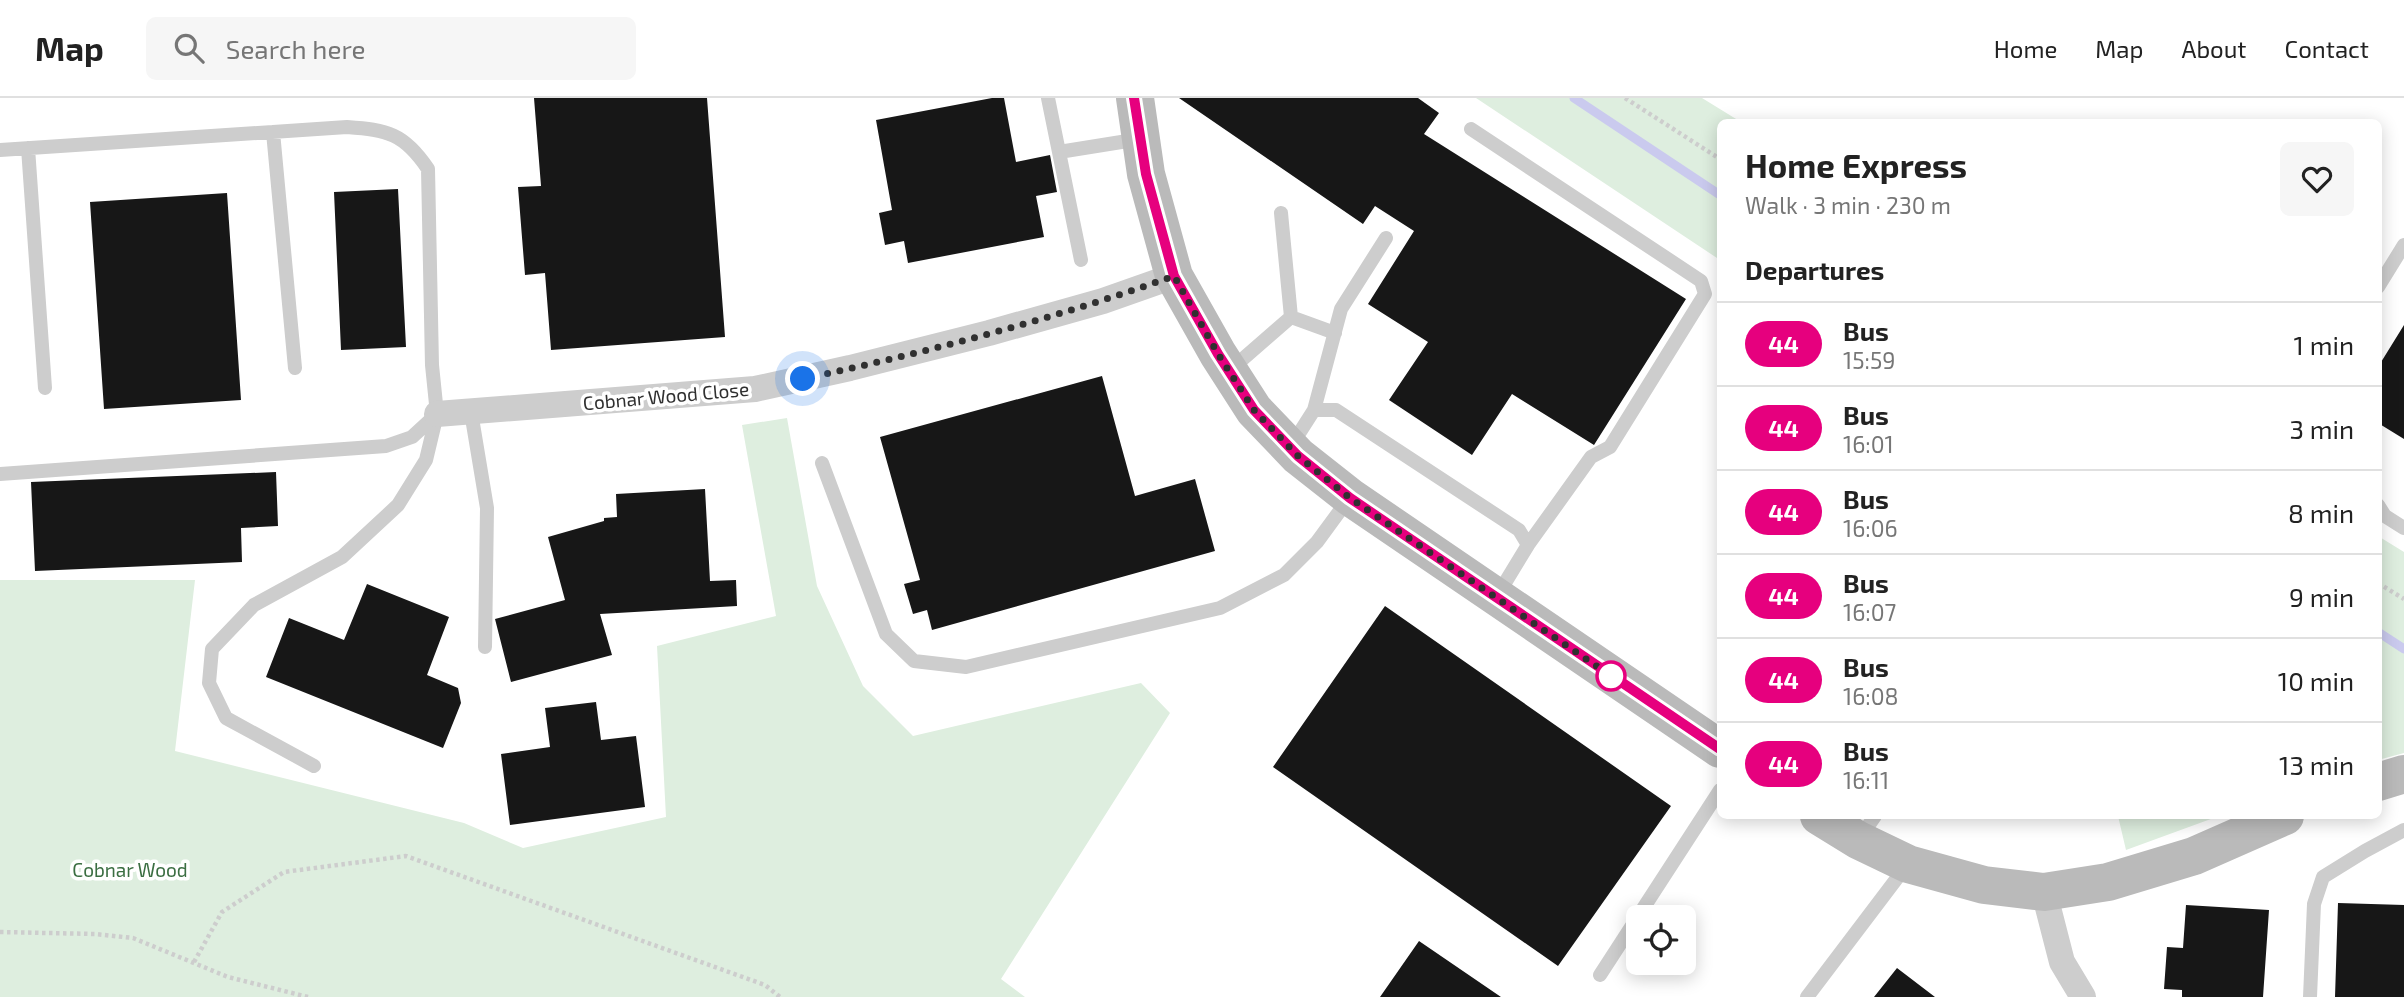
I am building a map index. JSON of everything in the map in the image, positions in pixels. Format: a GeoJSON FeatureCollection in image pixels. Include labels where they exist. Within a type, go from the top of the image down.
{"type":"FeatureCollection","features":[{"type":"Feature","properties":{"kind":"street"},"geometry":{"type":"LineString","coordinates":[[1135,98],[1146,174],[1174,276],[1254,410],[1290,448],[1350,498],[1717,747]]}},
{"type":"Feature","properties":{"kind":"street","name":"Cobnar Wood Close"},"geometry":{"type":"LineString","coordinates":[[437,414],[755,389],[989,333],[1103,301],[1174,276]]}},
{"type":"Feature","properties":{"kind":"street"},"geometry":{"type":"LineString","coordinates":[[2382,781],[2404,774]]}},
{"type":"Feature","properties":{"kind":"street"},"geometry":{"type":"LineString","coordinates":[[1831,819],[1867,828],[1908,864],[1984,885],[2044,892],[2108,882],[2194,856],[2278,819]]}},
{"type":"Feature","properties":{"kind":"street"},"geometry":{"type":"LineString","coordinates":[[2044,892],[2062,962],[2083,997]]}},
{"type":"Feature","properties":{"kind":"lane"},"geometry":{"type":"LineString","coordinates":[[1048,98],[1081,260]]}},
{"type":"Feature","properties":{"kind":"lane"},"geometry":{"type":"LineString","coordinates":[[0,150],[346,127],[381,130],[414,147],[428,169],[432,365],[437,414],[426,460],[398,505],[342,557],[254,605],[212,649],[209,683],[226,718],[314,766]]}},
{"type":"Feature","properties":{"kind":"lane"},"geometry":{"type":"LineString","coordinates":[[1471,129],[1701,281],[1705,294],[1610,447],[1591,457],[1528,545],[1497,598]]}},
{"type":"Feature","properties":{"kind":"lane"},"geometry":{"type":"LineString","coordinates":[[272,132],[295,368]]}},
{"type":"Feature","properties":{"kind":"lane"},"geometry":{"type":"LineString","coordinates":[[1059,152],[1140,139]]}},
{"type":"Feature","properties":{"kind":"lane"},"geometry":{"type":"LineString","coordinates":[[28,148],[46,388]]}},
{"type":"Feature","properties":{"kind":"lane"},"geometry":{"type":"LineString","coordinates":[[1281,213],[1291,317]]}},
{"type":"Feature","properties":{"kind":"lane"},"geometry":{"type":"LineString","coordinates":[[1290,448],[1314,410],[1341,309],[1386,238]]}},
{"type":"Feature","properties":{"kind":"lane"},"geometry":{"type":"LineString","coordinates":[[2382,281],[2404,246]]}},
{"type":"Feature","properties":{"kind":"lane"},"geometry":{"type":"LineString","coordinates":[[1291,317],[1335,333]]}},
{"type":"Feature","properties":{"kind":"lane"},"geometry":{"type":"LineString","coordinates":[[1229,371],[1291,317]]}},
{"type":"Feature","properties":{"kind":"lane"},"geometry":{"type":"LineString","coordinates":[[1314,410],[1336,410],[1519,530],[1528,545]]}},
{"type":"Feature","properties":{"kind":"lane"},"geometry":{"type":"LineString","coordinates":[[471,412],[486,508],[485,647]]}},
{"type":"Feature","properties":{"kind":"lane"},"geometry":{"type":"LineString","coordinates":[[0,474],[386,446],[412,437],[437,414]]}},
{"type":"Feature","properties":{"kind":"lane"},"geometry":{"type":"LineString","coordinates":[[822,463],[886,634],[914,661],[966,667],[1220,608],[1284,575],[1317,542],[1350,498]]}},
{"type":"Feature","properties":{"kind":"lane"},"geometry":{"type":"LineString","coordinates":[[2382,511],[2404,528]]}},
{"type":"Feature","properties":{"kind":"lane"},"geometry":{"type":"LineString","coordinates":[[1600,975],[1717,795]]}},
{"type":"Feature","properties":{"kind":"lane"},"geometry":{"type":"LineString","coordinates":[[2310,997],[2314,904],[2323,877],[2404,830]]}},
{"type":"Feature","properties":{"kind":"lane"},"geometry":{"type":"LineString","coordinates":[[1807,997],[1908,864]]}},
{"type":"Feature","properties":{"kind":"path"},"geometry":{"type":"LineString","coordinates":[[1625,98],[1717,157]]}},
{"type":"Feature","properties":{"kind":"path"},"geometry":{"type":"LineString","coordinates":[[2382,585],[2404,599]]}},
{"type":"Feature","properties":{"kind":"path"},"geometry":{"type":"LineString","coordinates":[[194,962],[222,912],[284,872],[406,856],[765,985],[780,997]]}},
{"type":"Feature","properties":{"kind":"path"},"geometry":{"type":"LineString","coordinates":[[0,932],[95,934],[133,938],[228,977],[308,997]]}},
{"type":"Feature","properties":{"kind":"green space"},"geometry":{"type":"Polygon","coordinates":[[[1476,98],[1702,98],[1736,119],[1717,119],[1717,258],[1476,98]]]}},
{"type":"Feature","properties":{"kind":"green space","name":"Cobnar Wood"},"geometry":{"type":"Polygon","coordinates":[[[787,418],[817,586],[863,686],[913,736],[1141,683],[1170,713],[1001,979],[1025,997],[0,997],[0,580],[195,580],[175,751],[464,823],[523,848],[666,817],[657,646],[776,616],[742,425],[787,418]]]}},
{"type":"Feature","properties":{"kind":"green space"},"geometry":{"type":"Polygon","coordinates":[[[2382,538],[2404,552],[2404,753],[2382,759],[2382,538]]]}},
{"type":"Feature","properties":{"kind":"green space"},"geometry":{"type":"Polygon","coordinates":[[[2119,819],[2211,819],[2126,850],[2119,819]]]}},
{"type":"Feature","properties":{"kind":"building"},"geometry":{"type":"Polygon","coordinates":[[[534,98],[707,98],[725,337],[551,350],[545,273],[525,275],[518,187],[541,186],[534,98]]]}},
{"type":"Feature","properties":{"kind":"building"},"geometry":{"type":"Polygon","coordinates":[[[1004,98],[1016,162],[1050,155],[1057,192],[1036,196],[1044,237],[908,263],[904,241],[885,245],[879,213],[892,210],[876,120],[1004,98]]]}},
{"type":"Feature","properties":{"kind":"building"},"geometry":{"type":"Polygon","coordinates":[[[1179,98],[1418,98],[1439,113],[1424,134],[1686,299],[1594,445],[1512,394],[1472,455],[1389,400],[1428,342],[1368,304],[1414,231],[1375,206],[1363,224],[1179,98]]]}},
{"type":"Feature","properties":{"kind":"building"},"geometry":{"type":"Polygon","coordinates":[[[398,189],[406,347],[341,350],[334,192],[398,189]]]}},
{"type":"Feature","properties":{"kind":"building"},"geometry":{"type":"Polygon","coordinates":[[[227,193],[241,400],[104,409],[90,202],[227,193]]]}},
{"type":"Feature","properties":{"kind":"building"},"geometry":{"type":"Polygon","coordinates":[[[2404,325],[2404,439],[2382,425],[2382,361],[2404,325]]]}},
{"type":"Feature","properties":{"kind":"building"},"geometry":{"type":"Polygon","coordinates":[[[1102,376],[1135,496],[1195,479],[1215,551],[932,630],[927,610],[913,614],[904,584],[920,580],[880,437],[1102,376]]]}},
{"type":"Feature","properties":{"kind":"building"},"geometry":{"type":"Polygon","coordinates":[[[276,472],[278,526],[241,528],[242,562],[35,571],[31,482],[276,472]]]}},
{"type":"Feature","properties":{"kind":"building"},"geometry":{"type":"Polygon","coordinates":[[[705,489],[710,581],[736,580],[737,606],[600,614],[612,655],[511,682],[495,619],[565,600],[548,537],[604,521],[604,518],[617,517],[616,494],[705,489]]]}},
{"type":"Feature","properties":{"kind":"building"},"geometry":{"type":"Polygon","coordinates":[[[367,584],[449,617],[427,675],[458,688],[461,703],[443,748],[266,677],[289,618],[344,640],[367,584]]]}},
{"type":"Feature","properties":{"kind":"building"},"geometry":{"type":"Polygon","coordinates":[[[1385,606],[1671,806],[1558,966],[1273,767],[1385,606]]]}},
{"type":"Feature","properties":{"kind":"building"},"geometry":{"type":"Polygon","coordinates":[[[596,702],[601,740],[636,736],[645,807],[510,825],[501,754],[550,747],[545,708],[596,702]]]}},
{"type":"Feature","properties":{"kind":"building"},"geometry":{"type":"Polygon","coordinates":[[[2338,903],[2404,905],[2404,997],[2335,997],[2338,903]]]}},
{"type":"Feature","properties":{"kind":"building"},"geometry":{"type":"Polygon","coordinates":[[[2186,905],[2269,910],[2263,997],[2182,997],[2182,990],[2164,989],[2167,947],[2183,948],[2186,905]]]}},
{"type":"Feature","properties":{"kind":"building"},"geometry":{"type":"Polygon","coordinates":[[[1419,941],[1501,997],[1380,997],[1419,941]]]}},
{"type":"Feature","properties":{"kind":"building"},"geometry":{"type":"Polygon","coordinates":[[[1897,968],[1935,997],[1874,997],[1897,968]]]}},
{"type":"Feature","properties":{"kind":"waterway"},"geometry":{"type":"LineString","coordinates":[[1574,98],[1717,193]]}},
{"type":"Feature","properties":{"kind":"waterway"},"geometry":{"type":"LineString","coordinates":[[2382,635],[2404,649]]}},
{"type":"Feature","properties":{"kind":"bus line","name":"44"},"geometry":{"type":"LineString","coordinates":[[1134,98],[1146,174],[1174,276],[1218,354],[1254,410],[1298,456],[1350,498],[1717,747]]}},
{"type":"Feature","properties":{"kind":"route"},"geometry":{"type":"LineString","coordinates":[[803,379],[989,333],[1103,301],[1174,276],[1218,354],[1254,410],[1298,456],[1350,498],[1620,682],[1611,676]]}}]}
